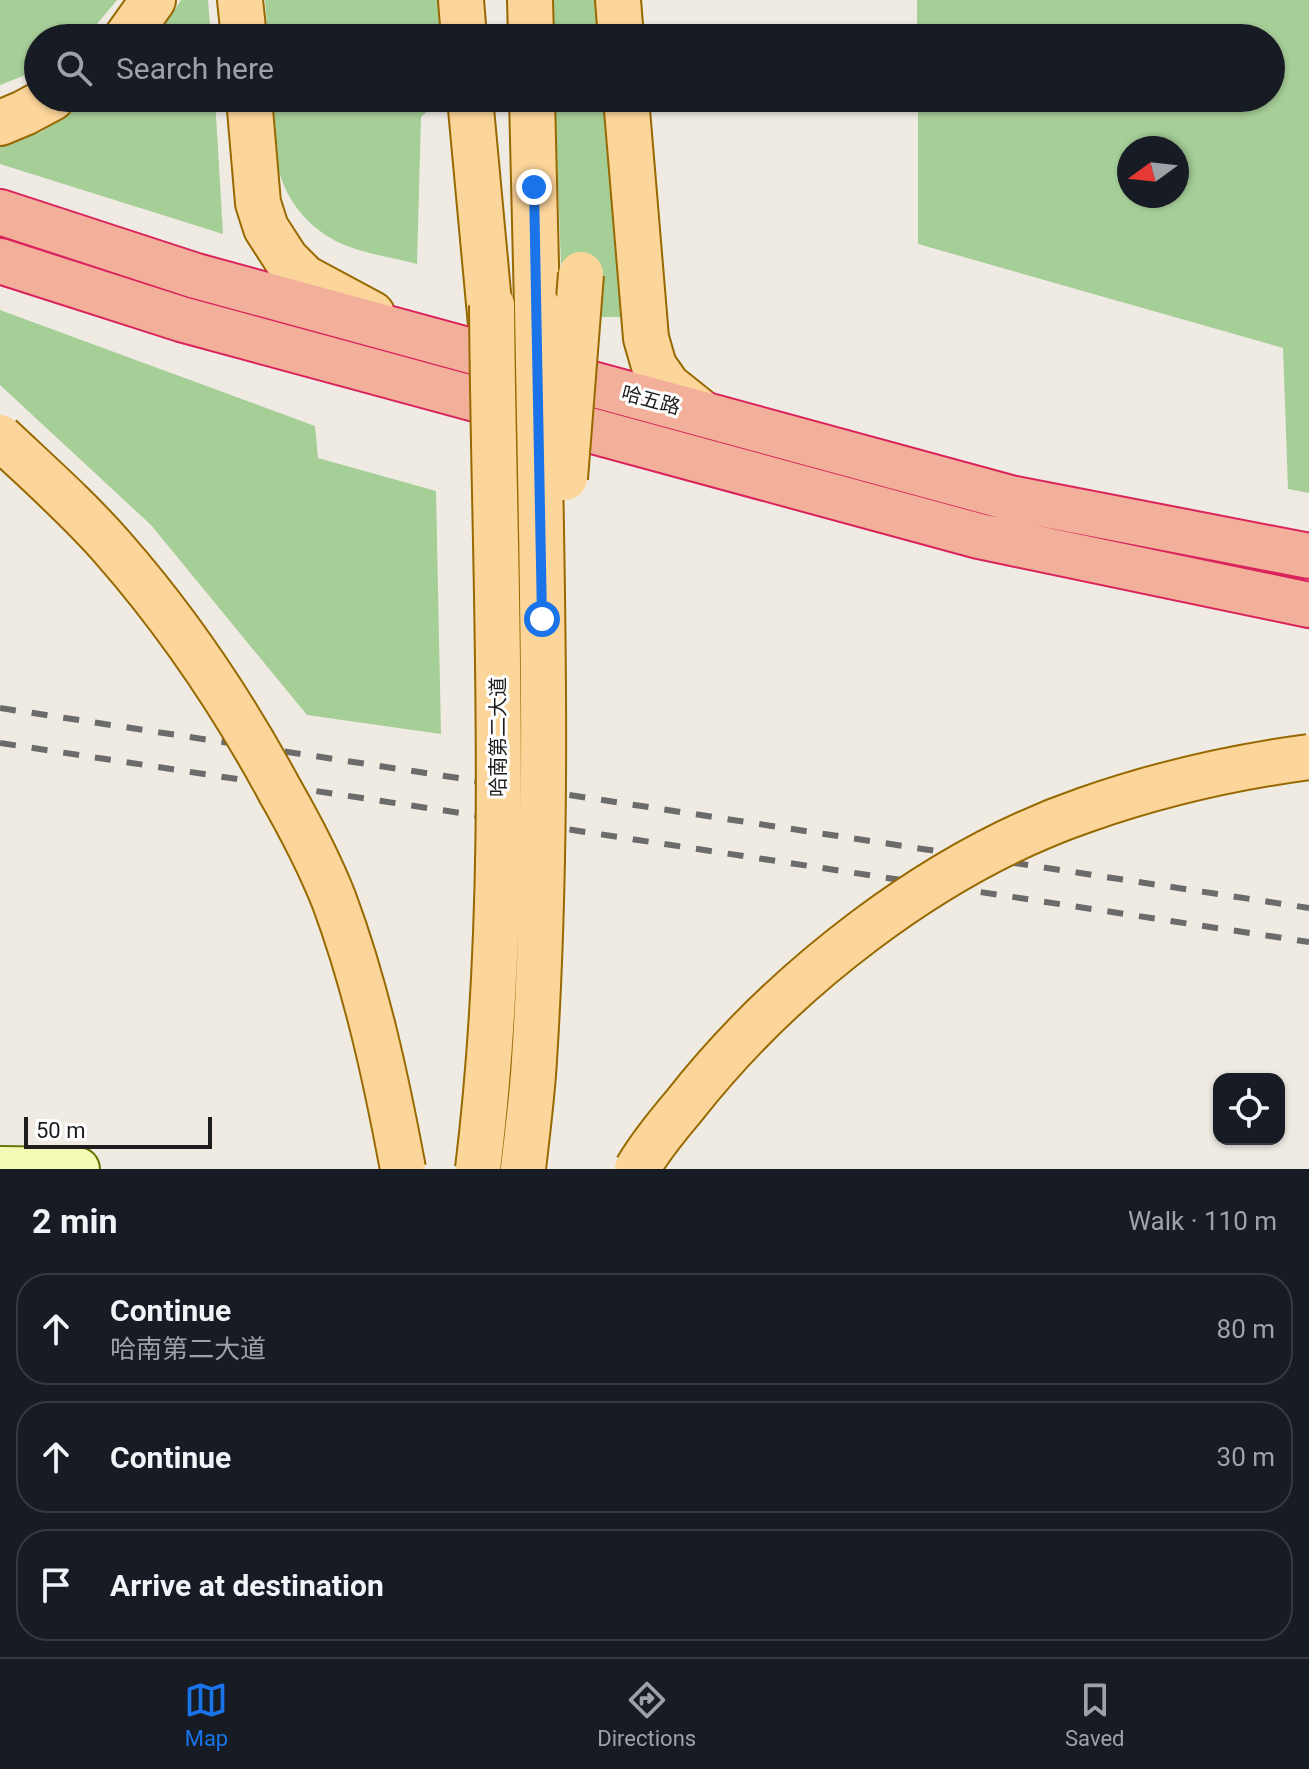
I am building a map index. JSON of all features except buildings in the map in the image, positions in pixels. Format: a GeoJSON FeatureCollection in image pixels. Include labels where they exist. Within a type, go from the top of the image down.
{"type":"FeatureCollection","features":[{"type":"Feature","properties":{"kind":"highway","name":"哈五路"},"geometry":{"type":"LineString","coordinates":[[0,212],[196,276],[1010,498],[1309,556]]}},
{"type":"Feature","properties":{"kind":"highway"},"geometry":{"type":"LineString","coordinates":[[0,261],[181,319],[979,536],[1309,605]]}},
{"type":"Feature","properties":{"kind":"main road"},"geometry":{"type":"LineString","coordinates":[[136,24],[153,0]]}},
{"type":"Feature","properties":{"kind":"main road"},"geometry":{"type":"LineString","coordinates":[[240,0],[243,24]]}},
{"type":"Feature","properties":{"kind":"main road"},"geometry":{"type":"LineString","coordinates":[[461,0],[463,24]]}},
{"type":"Feature","properties":{"kind":"main road"},"geometry":{"type":"LineString","coordinates":[[486,0],[487,24]]}},
{"type":"Feature","properties":{"kind":"main road"},"geometry":{"type":"LineString","coordinates":[[530,0],[531,24]]}},
{"type":"Feature","properties":{"kind":"main road"},"geometry":{"type":"LineString","coordinates":[[618,0],[620,24]]}},
{"type":"Feature","properties":{"kind":"main road"},"geometry":{"type":"LineString","coordinates":[[0,123],[26,112]]}},
{"type":"Feature","properties":{"kind":"main road"},"geometry":{"type":"LineString","coordinates":[[250,112],[258,203],[266,228],[286,259],[305,278],[414,335]]}},
{"type":"Feature","properties":{"kind":"main road"},"geometry":{"type":"LineString","coordinates":[[471,112],[492,320]]}},
{"type":"Feature","properties":{"kind":"main road"},"geometry":{"type":"LineString","coordinates":[[488,112],[492,320]]}},
{"type":"Feature","properties":{"kind":"main road"},"geometry":{"type":"LineString","coordinates":[[523,1169],[538,984],[543,713],[532,112]]}},
{"type":"Feature","properties":{"kind":"main road"},"geometry":{"type":"LineString","coordinates":[[627,112],[646,338],[654,366],[668,386],[703,414]]}},
{"type":"Feature","properties":{"kind":"main road"},"geometry":{"type":"LineString","coordinates":[[542,780],[581,274]]}},
{"type":"Feature","properties":{"kind":"main road","name":"哈南第二大道"},"geometry":{"type":"LineString","coordinates":[[478,1169],[491,1020],[498,819],[492,320]]}},
{"type":"Feature","properties":{"kind":"main road"},"geometry":{"type":"LineString","coordinates":[[0,437],[86,519],[164,609],[240,718],[272,775],[334,900],[375,1038],[403,1169]]}},
{"type":"Feature","properties":{"kind":"main road"},"geometry":{"type":"LineString","coordinates":[[637,1169],[696,1089],[768,1012],[848,943],[959,869],[1008,843],[1085,809],[1230,769],[1309,757]]}},
{"type":"Feature","properties":{"kind":"main road"},"geometry":{"type":"LineString","coordinates":[[0,1168],[78,1169]]}},
{"type":"Feature","properties":{"kind":"green space"},"geometry":{"type":"Polygon","coordinates":[[[0,0],[117,0],[97,24],[24,24],[24,76],[0,85],[0,0]]]}},
{"type":"Feature","properties":{"kind":"green space"},"geometry":{"type":"Polygon","coordinates":[[[181,0],[208,0],[210,24],[165,24],[181,0]]]}},
{"type":"Feature","properties":{"kind":"green space"},"geometry":{"type":"Polygon","coordinates":[[[265,0],[447,0],[446,24],[267,24],[265,0]]]}},
{"type":"Feature","properties":{"kind":"green space"},"geometry":{"type":"Polygon","coordinates":[[[552,0],[597,0],[600,24],[553,24],[552,0]]]}},
{"type":"Feature","properties":{"kind":"green space"},"geometry":{"type":"Polygon","coordinates":[[[917,0],[1309,0],[1309,493],[1288,489],[1283,348],[918,244],[918,112],[1285,112],[1285,24],[917,24],[917,0]]]}},
{"type":"Feature","properties":{"kind":"green space"},"geometry":{"type":"Polygon","coordinates":[[[70,112],[216,112],[223,234],[0,164],[0,145],[41,132],[70,112]]]}},
{"type":"Feature","properties":{"kind":"green space"},"geometry":{"type":"Polygon","coordinates":[[[273,112],[427,112],[421,117],[417,264],[350,247],[314,226],[295,205],[282,181],[273,112]]]}},
{"type":"Feature","properties":{"kind":"green space"},"geometry":{"type":"Polygon","coordinates":[[[555,112],[607,112],[623,317],[597,317],[561,267],[555,112]]]}},
{"type":"Feature","properties":{"kind":"green space"},"geometry":{"type":"Polygon","coordinates":[[[0,310],[315,426],[318,458],[436,491],[441,734],[307,715],[151,525],[0,385],[0,310]]]}},
{"type":"Feature","properties":{"kind":"railway"},"geometry":{"type":"LineString","coordinates":[[0,708],[1309,908]]}},
{"type":"Feature","properties":{"kind":"railway"},"geometry":{"type":"LineString","coordinates":[[0,743],[1309,942]]}},
{"type":"Feature","properties":{"kind":"route"},"geometry":{"type":"LineString","coordinates":[[534,187],[542,619]]}}]}
